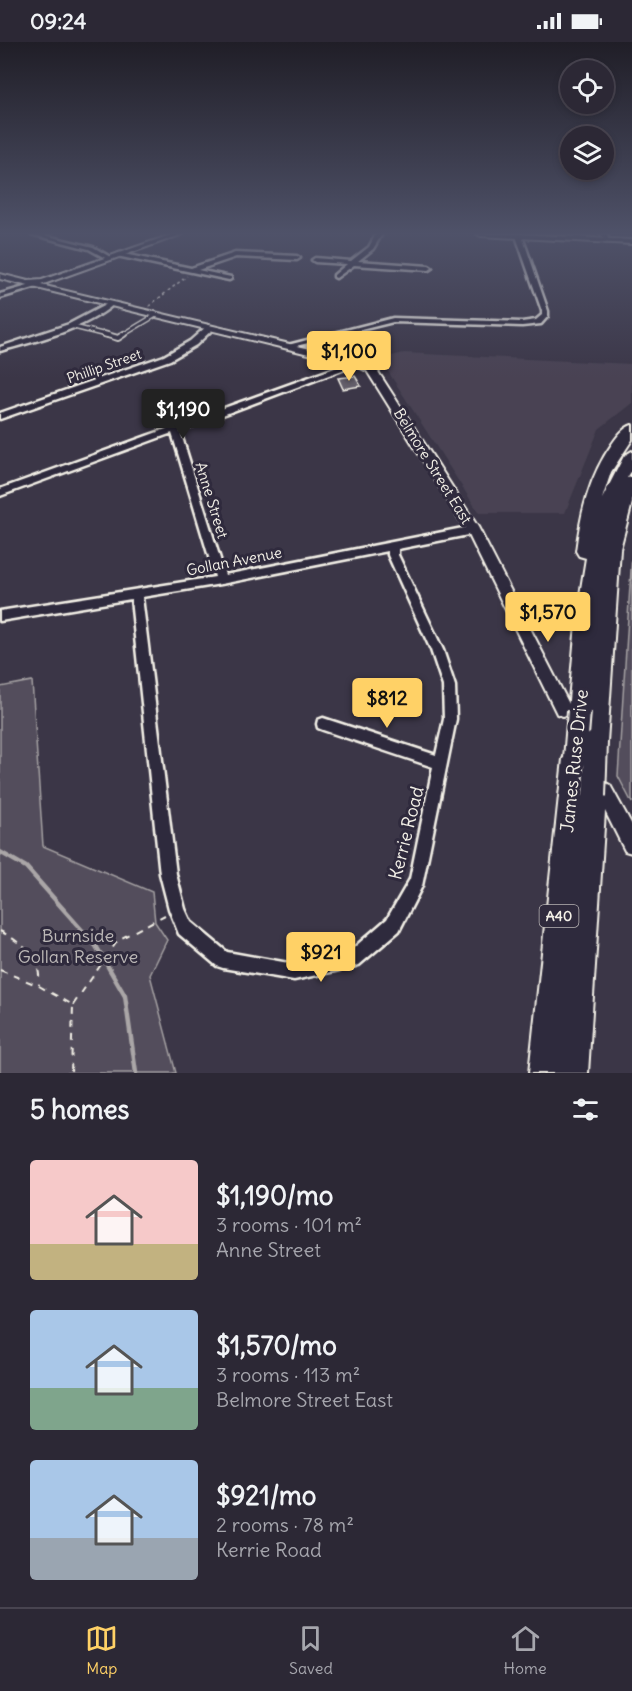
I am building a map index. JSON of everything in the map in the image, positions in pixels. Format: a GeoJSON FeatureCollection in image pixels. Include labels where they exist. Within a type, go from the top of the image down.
{"type":"FeatureCollection","features":[{"type":"Feature","properties":{"kind":"highway"},"geometry":{"type":"LineString","coordinates":[[583,674],[576,646],[591,504],[606,466],[632,430]]}},
{"type":"Feature","properties":{"kind":"highway","name":"James Ruse Drive"},"geometry":{"type":"LineString","coordinates":[[544,1073],[575,759],[571,710],[583,674],[598,537],[611,494],[632,456]]}},
{"type":"Feature","properties":{"kind":"highway","name":"James Ruse Drive"},"geometry":{"type":"LineString","coordinates":[[573,1073],[599,793],[596,742],[611,549],[618,519],[632,482]]}},
{"type":"Feature","properties":{"kind":"highway"},"geometry":{"type":"LineString","coordinates":[[611,549],[632,503]]}},
{"type":"Feature","properties":{"kind":"street","name":"Belmore Street East"},"geometry":{"type":"LineString","coordinates":[[12,282],[18,285],[38,285],[357,363],[371,369],[473,530],[571,710]]}},
{"type":"Feature","properties":{"kind":"street"},"geometry":{"type":"LineString","coordinates":[[38,285],[46,282]]}},
{"type":"Feature","properties":{"kind":"street"},"geometry":{"type":"LineString","coordinates":[[288,346],[393,320],[531,324],[545,316],[535,282]]}},
{"type":"Feature","properties":{"kind":"street"},"geometry":{"type":"LineString","coordinates":[[0,296],[18,285]]}},
{"type":"Feature","properties":{"kind":"street"},"geometry":{"type":"LineString","coordinates":[[0,349],[69,326],[96,314],[111,304]]}},
{"type":"Feature","properties":{"kind":"street","name":"Phillip Street"},"geometry":{"type":"LineString","coordinates":[[0,416],[167,358],[193,343],[210,328]]}},
{"type":"Feature","properties":{"kind":"street"},"geometry":{"type":"LineString","coordinates":[[0,493],[357,363]]}},
{"type":"Feature","properties":{"kind":"street","name":"Anne Street"},"geometry":{"type":"LineString","coordinates":[[174,429],[221,580]]}},
{"type":"Feature","properties":{"kind":"street","name":"Gollan Avenue"},"geometry":{"type":"LineString","coordinates":[[0,616],[221,580],[473,530]]}},
{"type":"Feature","properties":{"kind":"street","name":"Kerrie Road"},"geometry":{"type":"LineString","coordinates":[[136,594],[168,874],[177,909],[185,928],[223,960],[294,972],[353,959],[393,924],[417,881],[450,719],[449,686],[437,650],[393,555],[393,545]]}},
{"type":"Feature","properties":{"kind":"street"},"geometry":{"type":"LineString","coordinates":[[323,724],[441,763]]}},
{"type":"Feature","properties":{"kind":"street"},"geometry":{"type":"LineString","coordinates":[[599,793],[632,844]]}},
{"type":"Feature","properties":{"kind":"lane"},"geometry":{"type":"LineString","coordinates":[[69,326],[117,338],[156,315]]}},
{"type":"Feature","properties":{"kind":"path"},"geometry":{"type":"LineString","coordinates":[[148,307],[179,282]]}},
{"type":"Feature","properties":{"kind":"path"},"geometry":{"type":"LineString","coordinates":[[71,1073],[73,1005],[118,940],[177,909]]}},
{"type":"Feature","properties":{"kind":"path"},"geometry":{"type":"LineString","coordinates":[[0,932],[30,950],[41,976],[39,986]]}},
{"type":"Feature","properties":{"kind":"path"},"geometry":{"type":"LineString","coordinates":[[0,970],[39,986],[73,1005]]}},
{"type":"Feature","properties":{"kind":"shaded area"},"geometry":{"type":"Polygon","coordinates":[[[404,353],[632,364],[632,403],[599,429],[565,513],[479,513],[380,359],[404,353]]]}},
{"type":"Feature","properties":{"kind":"green space"},"geometry":{"type":"Polygon","coordinates":[[[632,554],[632,803],[618,776],[632,554]]]}},
{"type":"Feature","properties":{"kind":"green space","name":"Burnside Gollan Reserve"},"geometry":{"type":"Polygon","coordinates":[[[32,681],[43,846],[152,892],[155,922],[167,940],[150,975],[176,1073],[0,1073],[0,687],[32,681]]]}},
{"type":"Feature","properties":{"kind":"building"},"geometry":{"type":"Polygon","coordinates":[[[355,376],[361,386],[343,389],[338,378],[355,376]]]}},
{"type":"Feature","properties":{"kind":"waterway"},"geometry":{"type":"LineString","coordinates":[[0,852],[26,867],[96,946],[125,996],[136,1073]]}}]}
